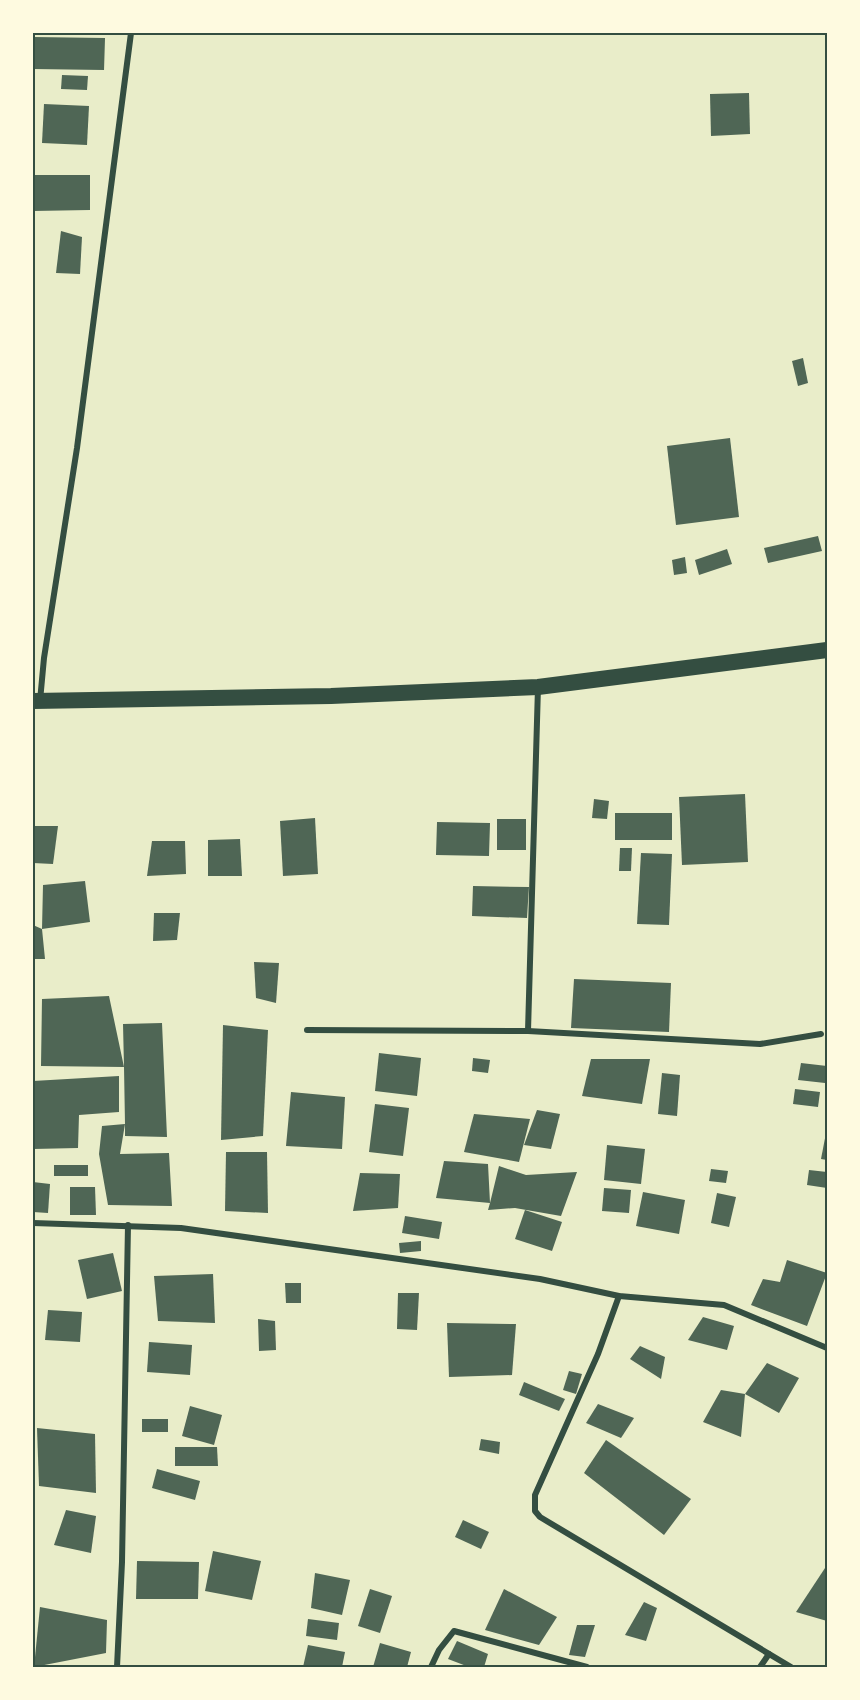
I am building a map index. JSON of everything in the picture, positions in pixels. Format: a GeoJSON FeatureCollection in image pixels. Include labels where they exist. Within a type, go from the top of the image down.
{"type":"FeatureCollection","features":[{"type":"Feature","properties":{"kind":"highway"},"geometry":{"type":"LineString","coordinates":[[37,701],[330,696],[538,687],[827,650]]}},
{"type":"Feature","properties":{"kind":"street"},"geometry":{"type":"LineString","coordinates":[[37,701],[77,448],[131,33]]}},
{"type":"Feature","properties":{"kind":"street"},"geometry":{"type":"LineString","coordinates":[[528,1031],[538,687]]}},
{"type":"Feature","properties":{"kind":"street"},"geometry":{"type":"LineString","coordinates":[[307,1030],[528,1031],[760,1044],[820,1034]]}},
{"type":"Feature","properties":{"kind":"street"},"geometry":{"type":"LineString","coordinates":[[33,1223],[181,1228],[540,1279],[619,1296],[724,1305],[827,1348]]}},
{"type":"Feature","properties":{"kind":"street"},"geometry":{"type":"LineString","coordinates":[[117,1667],[122,1550],[128,1225]]}},
{"type":"Feature","properties":{"kind":"street"},"geometry":{"type":"LineString","coordinates":[[619,1296],[598,1354],[535,1495],[535,1511],[540,1517],[791,1667]]}},
{"type":"Feature","properties":{"kind":"street"},"geometry":{"type":"LineString","coordinates":[[431,1667],[439,1650],[454,1631],[587,1667]]}},
{"type":"Feature","properties":{"kind":"street"},"geometry":{"type":"LineString","coordinates":[[760,1667],[769,1653]]}},
{"type":"Feature","properties":{"kind":"building"},"geometry":{"type":"Polygon","coordinates":[[[33,37],[105,38],[104,70],[33,69],[33,37]]]}},
{"type":"Feature","properties":{"kind":"building"},"geometry":{"type":"Polygon","coordinates":[[[62,75],[88,76],[87,90],[61,89],[62,75]]]}},
{"type":"Feature","properties":{"kind":"building"},"geometry":{"type":"Polygon","coordinates":[[[749,93],[750,134],[711,136],[710,94],[749,93]]]}},
{"type":"Feature","properties":{"kind":"building"},"geometry":{"type":"Polygon","coordinates":[[[44,104],[89,106],[87,145],[42,143],[44,104]]]}},
{"type":"Feature","properties":{"kind":"building"},"geometry":{"type":"Polygon","coordinates":[[[33,175],[90,175],[90,210],[33,211],[33,175]]]}},
{"type":"Feature","properties":{"kind":"building"},"geometry":{"type":"Polygon","coordinates":[[[61,231],[82,237],[80,274],[56,273],[61,231]]]}},
{"type":"Feature","properties":{"kind":"building"},"geometry":{"type":"Polygon","coordinates":[[[803,358],[808,383],[798,386],[792,361],[803,358]]]}},
{"type":"Feature","properties":{"kind":"building"},"geometry":{"type":"Polygon","coordinates":[[[730,438],[739,517],[676,525],[667,446],[730,438]]]}},
{"type":"Feature","properties":{"kind":"building"},"geometry":{"type":"Polygon","coordinates":[[[818,536],[822,551],[768,563],[764,548],[818,536]]]}},
{"type":"Feature","properties":{"kind":"building"},"geometry":{"type":"Polygon","coordinates":[[[727,549],[732,564],[699,575],[695,560],[727,549]]]}},
{"type":"Feature","properties":{"kind":"building"},"geometry":{"type":"Polygon","coordinates":[[[685,557],[687,573],[674,575],[672,560],[685,557]]]}},
{"type":"Feature","properties":{"kind":"building"},"geometry":{"type":"Polygon","coordinates":[[[745,794],[748,862],[682,865],[679,797],[745,794]]]}},
{"type":"Feature","properties":{"kind":"building"},"geometry":{"type":"Polygon","coordinates":[[[594,799],[609,801],[607,819],[592,818],[594,799]]]}},
{"type":"Feature","properties":{"kind":"building"},"geometry":{"type":"Polygon","coordinates":[[[615,813],[672,813],[672,840],[615,840],[615,813]]]}},
{"type":"Feature","properties":{"kind":"building"},"geometry":{"type":"Polygon","coordinates":[[[315,818],[318,874],[283,876],[280,821],[315,818]]]}},
{"type":"Feature","properties":{"kind":"building"},"geometry":{"type":"Polygon","coordinates":[[[497,819],[526,819],[526,850],[497,850],[497,819]]]}},
{"type":"Feature","properties":{"kind":"building"},"geometry":{"type":"Polygon","coordinates":[[[437,822],[490,823],[489,856],[436,855],[437,822]]]}},
{"type":"Feature","properties":{"kind":"building"},"geometry":{"type":"Polygon","coordinates":[[[33,826],[58,826],[53,864],[33,863],[33,826]]]}},
{"type":"Feature","properties":{"kind":"building"},"geometry":{"type":"Polygon","coordinates":[[[240,839],[242,876],[208,876],[208,840],[240,839]]]}},
{"type":"Feature","properties":{"kind":"building"},"geometry":{"type":"Polygon","coordinates":[[[152,841],[185,841],[186,874],[147,876],[152,841]]]}},
{"type":"Feature","properties":{"kind":"building"},"geometry":{"type":"Polygon","coordinates":[[[620,848],[632,848],[631,871],[619,871],[620,848]]]}},
{"type":"Feature","properties":{"kind":"building"},"geometry":{"type":"Polygon","coordinates":[[[641,853],[672,854],[669,925],[637,924],[641,853]]]}},
{"type":"Feature","properties":{"kind":"building"},"geometry":{"type":"Polygon","coordinates":[[[85,881],[90,922],[42,929],[43,885],[85,881]]]}},
{"type":"Feature","properties":{"kind":"building"},"geometry":{"type":"Polygon","coordinates":[[[473,886],[529,887],[527,918],[472,916],[473,886]]]}},
{"type":"Feature","properties":{"kind":"building"},"geometry":{"type":"Polygon","coordinates":[[[154,913],[180,913],[177,940],[153,941],[154,913]]]}},
{"type":"Feature","properties":{"kind":"building"},"geometry":{"type":"Polygon","coordinates":[[[33,925],[42,929],[45,959],[33,959],[33,925]]]}},
{"type":"Feature","properties":{"kind":"building"},"geometry":{"type":"Polygon","coordinates":[[[254,962],[279,963],[276,1003],[256,998],[254,962]]]}},
{"type":"Feature","properties":{"kind":"building"},"geometry":{"type":"Polygon","coordinates":[[[574,979],[671,983],[669,1032],[571,1028],[574,979]]]}},
{"type":"Feature","properties":{"kind":"building"},"geometry":{"type":"Polygon","coordinates":[[[109,996],[124,1067],[41,1066],[42,999],[109,996]]]}},
{"type":"Feature","properties":{"kind":"building"},"geometry":{"type":"Polygon","coordinates":[[[162,1023],[167,1137],[125,1136],[123,1024],[162,1023]]]}},
{"type":"Feature","properties":{"kind":"building"},"geometry":{"type":"Polygon","coordinates":[[[223,1025],[268,1030],[263,1136],[221,1140],[223,1025]]]}},
{"type":"Feature","properties":{"kind":"building"},"geometry":{"type":"Polygon","coordinates":[[[379,1053],[421,1058],[417,1096],[375,1091],[379,1053]]]}},
{"type":"Feature","properties":{"kind":"building"},"geometry":{"type":"Polygon","coordinates":[[[473,1058],[490,1060],[488,1073],[472,1071],[473,1058]]]}},
{"type":"Feature","properties":{"kind":"building"},"geometry":{"type":"Polygon","coordinates":[[[591,1059],[650,1059],[642,1104],[582,1096],[591,1059]]]}},
{"type":"Feature","properties":{"kind":"building"},"geometry":{"type":"Polygon","coordinates":[[[801,1063],[827,1066],[825,1083],[798,1080],[801,1063]]]}},
{"type":"Feature","properties":{"kind":"building"},"geometry":{"type":"Polygon","coordinates":[[[662,1073],[680,1075],[677,1116],[658,1114],[662,1073]]]}},
{"type":"Feature","properties":{"kind":"building"},"geometry":{"type":"Polygon","coordinates":[[[119,1076],[119,1112],[79,1115],[78,1148],[33,1149],[33,1081],[119,1076]]]}},
{"type":"Feature","properties":{"kind":"building"},"geometry":{"type":"Polygon","coordinates":[[[795,1089],[820,1092],[818,1107],[793,1104],[795,1089]]]}},
{"type":"Feature","properties":{"kind":"building"},"geometry":{"type":"Polygon","coordinates":[[[291,1092],[345,1097],[342,1149],[286,1146],[291,1092]]]}},
{"type":"Feature","properties":{"kind":"building"},"geometry":{"type":"Polygon","coordinates":[[[375,1104],[409,1108],[403,1156],[369,1152],[375,1104]]]}},
{"type":"Feature","properties":{"kind":"building"},"geometry":{"type":"Polygon","coordinates":[[[537,1110],[560,1114],[551,1149],[524,1145],[537,1110]]]}},
{"type":"Feature","properties":{"kind":"building"},"geometry":{"type":"Polygon","coordinates":[[[474,1114],[530,1119],[519,1162],[464,1152],[474,1114]]]}},
{"type":"Feature","properties":{"kind":"building"},"geometry":{"type":"Polygon","coordinates":[[[125,1124],[120,1154],[169,1153],[172,1206],[108,1205],[99,1154],[102,1126],[125,1124]]]}},
{"type":"Feature","properties":{"kind":"building"},"geometry":{"type":"Polygon","coordinates":[[[827,1133],[827,1160],[821,1159],[827,1133]]]}},
{"type":"Feature","properties":{"kind":"building"},"geometry":{"type":"Polygon","coordinates":[[[607,1145],[645,1149],[641,1184],[604,1180],[607,1145]]]}},
{"type":"Feature","properties":{"kind":"building"},"geometry":{"type":"Polygon","coordinates":[[[226,1152],[267,1152],[268,1213],[225,1211],[226,1152]]]}},
{"type":"Feature","properties":{"kind":"building"},"geometry":{"type":"Polygon","coordinates":[[[444,1161],[488,1164],[490,1203],[436,1198],[444,1161]]]}},
{"type":"Feature","properties":{"kind":"building"},"geometry":{"type":"Polygon","coordinates":[[[54,1165],[88,1165],[88,1176],[54,1176],[54,1165]]]}},
{"type":"Feature","properties":{"kind":"building"},"geometry":{"type":"Polygon","coordinates":[[[499,1166],[526,1175],[577,1172],[561,1216],[515,1208],[488,1210],[499,1166]]]}},
{"type":"Feature","properties":{"kind":"building"},"geometry":{"type":"Polygon","coordinates":[[[711,1169],[728,1171],[726,1183],[709,1181],[711,1169]]]}},
{"type":"Feature","properties":{"kind":"building"},"geometry":{"type":"Polygon","coordinates":[[[809,1170],[827,1172],[827,1188],[807,1185],[809,1170]]]}},
{"type":"Feature","properties":{"kind":"building"},"geometry":{"type":"Polygon","coordinates":[[[360,1173],[400,1174],[398,1208],[353,1211],[360,1173]]]}},
{"type":"Feature","properties":{"kind":"building"},"geometry":{"type":"Polygon","coordinates":[[[33,1182],[50,1184],[48,1213],[33,1212],[33,1182]]]}},
{"type":"Feature","properties":{"kind":"building"},"geometry":{"type":"Polygon","coordinates":[[[70,1187],[95,1187],[96,1215],[70,1215],[70,1187]]]}},
{"type":"Feature","properties":{"kind":"building"},"geometry":{"type":"Polygon","coordinates":[[[604,1188],[631,1190],[629,1213],[602,1211],[604,1188]]]}},
{"type":"Feature","properties":{"kind":"building"},"geometry":{"type":"Polygon","coordinates":[[[643,1192],[685,1200],[679,1234],[636,1226],[643,1192]]]}},
{"type":"Feature","properties":{"kind":"building"},"geometry":{"type":"Polygon","coordinates":[[[717,1193],[736,1197],[729,1227],[711,1223],[717,1193]]]}},
{"type":"Feature","properties":{"kind":"building"},"geometry":{"type":"Polygon","coordinates":[[[525,1210],[562,1222],[552,1251],[515,1239],[525,1210]]]}},
{"type":"Feature","properties":{"kind":"building"},"geometry":{"type":"Polygon","coordinates":[[[405,1216],[442,1222],[439,1239],[402,1233],[405,1216]]]}},
{"type":"Feature","properties":{"kind":"building"},"geometry":{"type":"Polygon","coordinates":[[[421,1241],[421,1251],[400,1253],[399,1243],[421,1241]]]}},
{"type":"Feature","properties":{"kind":"building"},"geometry":{"type":"Polygon","coordinates":[[[113,1253],[122,1291],[87,1299],[78,1260],[113,1253]]]}},
{"type":"Feature","properties":{"kind":"building"},"geometry":{"type":"Polygon","coordinates":[[[787,1260],[827,1273],[807,1326],[751,1305],[763,1279],[780,1282],[787,1260]]]}},
{"type":"Feature","properties":{"kind":"building"},"geometry":{"type":"Polygon","coordinates":[[[213,1274],[215,1323],[158,1321],[154,1276],[213,1274]]]}},
{"type":"Feature","properties":{"kind":"building"},"geometry":{"type":"Polygon","coordinates":[[[285,1283],[301,1283],[301,1303],[286,1303],[285,1283]]]}},
{"type":"Feature","properties":{"kind":"building"},"geometry":{"type":"Polygon","coordinates":[[[398,1293],[419,1293],[417,1330],[397,1329],[398,1293]]]}},
{"type":"Feature","properties":{"kind":"building"},"geometry":{"type":"Polygon","coordinates":[[[48,1310],[82,1312],[80,1342],[45,1340],[48,1310]]]}},
{"type":"Feature","properties":{"kind":"building"},"geometry":{"type":"Polygon","coordinates":[[[703,1317],[734,1326],[727,1350],[688,1340],[703,1317]]]}},
{"type":"Feature","properties":{"kind":"building"},"geometry":{"type":"Polygon","coordinates":[[[258,1319],[275,1321],[276,1350],[259,1351],[258,1319]]]}},
{"type":"Feature","properties":{"kind":"building"},"geometry":{"type":"Polygon","coordinates":[[[447,1323],[516,1324],[512,1375],[449,1377],[447,1323]]]}},
{"type":"Feature","properties":{"kind":"building"},"geometry":{"type":"Polygon","coordinates":[[[149,1342],[192,1345],[190,1375],[147,1372],[149,1342]]]}},
{"type":"Feature","properties":{"kind":"building"},"geometry":{"type":"Polygon","coordinates":[[[640,1346],[665,1357],[661,1379],[630,1359],[640,1346]]]}},
{"type":"Feature","properties":{"kind":"building"},"geometry":{"type":"Polygon","coordinates":[[[767,1363],[799,1378],[779,1413],[745,1394],[767,1363]]]}},
{"type":"Feature","properties":{"kind":"building"},"geometry":{"type":"Polygon","coordinates":[[[569,1371],[582,1374],[576,1394],[563,1390],[569,1371]]]}},
{"type":"Feature","properties":{"kind":"building"},"geometry":{"type":"Polygon","coordinates":[[[524,1382],[565,1399],[559,1411],[519,1395],[524,1382]]]}},
{"type":"Feature","properties":{"kind":"building"},"geometry":{"type":"Polygon","coordinates":[[[721,1390],[745,1394],[741,1437],[703,1422],[721,1390]]]}},
{"type":"Feature","properties":{"kind":"building"},"geometry":{"type":"Polygon","coordinates":[[[598,1404],[634,1418],[621,1438],[586,1423],[598,1404]]]}},
{"type":"Feature","properties":{"kind":"building"},"geometry":{"type":"Polygon","coordinates":[[[190,1406],[222,1415],[214,1445],[182,1436],[190,1406]]]}},
{"type":"Feature","properties":{"kind":"building"},"geometry":{"type":"Polygon","coordinates":[[[142,1419],[168,1419],[168,1432],[142,1432],[142,1419]]]}},
{"type":"Feature","properties":{"kind":"building"},"geometry":{"type":"Polygon","coordinates":[[[37,1428],[95,1434],[96,1493],[39,1486],[37,1428]]]}},
{"type":"Feature","properties":{"kind":"building"},"geometry":{"type":"Polygon","coordinates":[[[481,1439],[500,1442],[499,1454],[479,1450],[481,1439]]]}},
{"type":"Feature","properties":{"kind":"building"},"geometry":{"type":"Polygon","coordinates":[[[606,1440],[691,1499],[664,1535],[584,1473],[606,1440]]]}},
{"type":"Feature","properties":{"kind":"building"},"geometry":{"type":"Polygon","coordinates":[[[175,1447],[217,1447],[218,1466],[175,1466],[175,1447]]]}},
{"type":"Feature","properties":{"kind":"building"},"geometry":{"type":"Polygon","coordinates":[[[157,1469],[200,1481],[195,1500],[152,1488],[157,1469]]]}},
{"type":"Feature","properties":{"kind":"building"},"geometry":{"type":"Polygon","coordinates":[[[66,1510],[96,1516],[91,1553],[54,1545],[66,1510]]]}},
{"type":"Feature","properties":{"kind":"building"},"geometry":{"type":"Polygon","coordinates":[[[463,1520],[489,1532],[481,1549],[455,1537],[463,1520]]]}},
{"type":"Feature","properties":{"kind":"building"},"geometry":{"type":"Polygon","coordinates":[[[213,1551],[261,1561],[252,1600],[205,1591],[213,1551]]]}},
{"type":"Feature","properties":{"kind":"building"},"geometry":{"type":"Polygon","coordinates":[[[137,1561],[199,1562],[198,1599],[136,1599],[137,1561]]]}},
{"type":"Feature","properties":{"kind":"building"},"geometry":{"type":"Polygon","coordinates":[[[827,1565],[827,1621],[796,1612],[827,1565]]]}},
{"type":"Feature","properties":{"kind":"building"},"geometry":{"type":"Polygon","coordinates":[[[315,1573],[350,1580],[342,1615],[311,1608],[315,1573]]]}},
{"type":"Feature","properties":{"kind":"building"},"geometry":{"type":"Polygon","coordinates":[[[370,1589],[392,1596],[380,1633],[358,1626],[370,1589]]]}},
{"type":"Feature","properties":{"kind":"building"},"geometry":{"type":"Polygon","coordinates":[[[504,1589],[557,1617],[539,1645],[485,1630],[504,1589]]]}},
{"type":"Feature","properties":{"kind":"building"},"geometry":{"type":"Polygon","coordinates":[[[644,1602],[657,1608],[646,1641],[625,1635],[644,1602]]]}},
{"type":"Feature","properties":{"kind":"building"},"geometry":{"type":"Polygon","coordinates":[[[40,1607],[107,1620],[106,1653],[34,1667],[40,1607]]]}},
{"type":"Feature","properties":{"kind":"building"},"geometry":{"type":"Polygon","coordinates":[[[308,1619],[339,1623],[337,1640],[306,1636],[308,1619]]]}},
{"type":"Feature","properties":{"kind":"building"},"geometry":{"type":"Polygon","coordinates":[[[577,1625],[595,1625],[585,1657],[569,1655],[577,1625]]]}},
{"type":"Feature","properties":{"kind":"building"},"geometry":{"type":"Polygon","coordinates":[[[457,1641],[488,1654],[484,1667],[469,1667],[448,1659],[457,1641]]]}},
{"type":"Feature","properties":{"kind":"building"},"geometry":{"type":"Polygon","coordinates":[[[380,1643],[411,1652],[407,1667],[373,1667],[380,1643]]]}},
{"type":"Feature","properties":{"kind":"building"},"geometry":{"type":"Polygon","coordinates":[[[308,1645],[345,1652],[342,1667],[303,1667],[308,1645]]]}}]}
